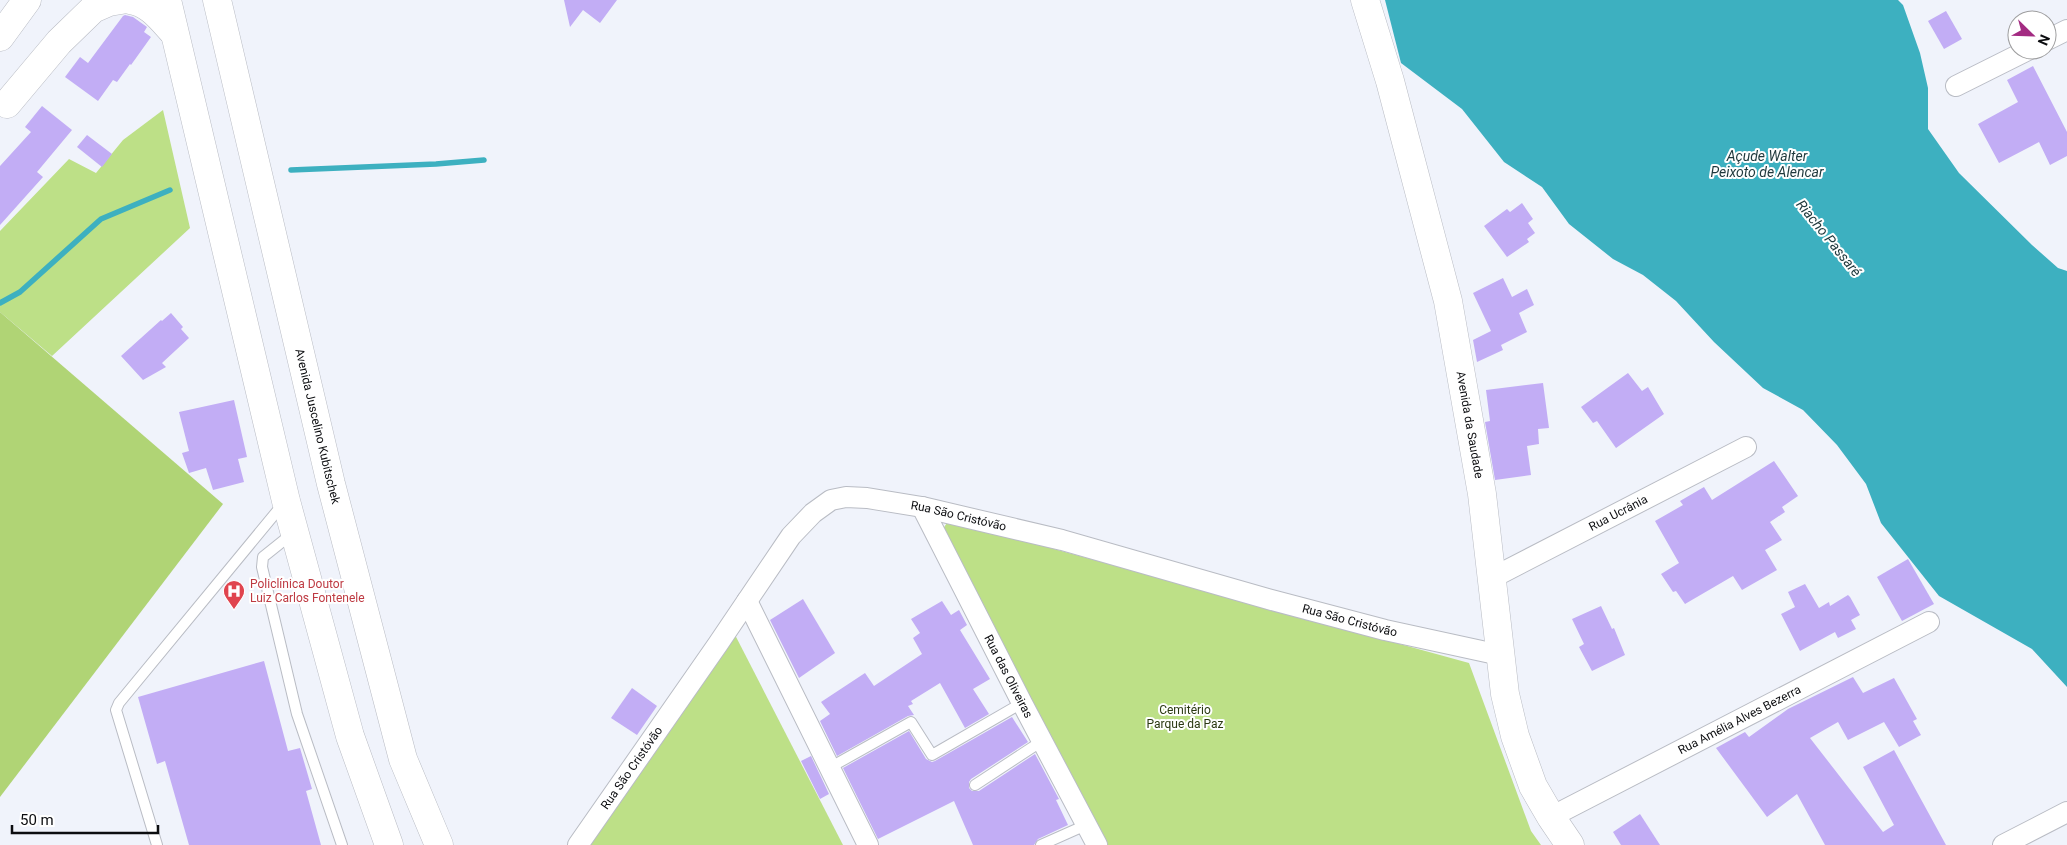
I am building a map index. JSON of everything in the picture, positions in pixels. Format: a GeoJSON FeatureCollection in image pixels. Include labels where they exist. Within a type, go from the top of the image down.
{"type":"FeatureCollection","features":[{"type":"Feature","properties":{"kind":"main road"},"geometry":{"type":"LineString","coordinates":[[0,37],[27,0]]}},
{"type":"Feature","properties":{"kind":"main road"},"geometry":{"type":"LineString","coordinates":[[3,107],[78,0]]}},
{"type":"Feature","properties":{"kind":"main road"},"geometry":{"type":"LineString","coordinates":[[3,107],[59,42],[93,9],[109,2],[121,0]]}},
{"type":"Feature","properties":{"kind":"main road"},"geometry":{"type":"LineString","coordinates":[[130,0],[150,8],[174,33]]}},
{"type":"Feature","properties":{"kind":"main road"},"geometry":{"type":"LineString","coordinates":[[167,0],[294,532],[350,736],[389,845]]}},
{"type":"Feature","properties":{"kind":"main road","name":"Avenida Juscelino Kubitschek"},"geometry":{"type":"LineString","coordinates":[[217,0],[329,475],[395,731],[403,759],[439,845]]}},
{"type":"Feature","properties":{"kind":"main road","name":"Avenida da Saudade"},"geometry":{"type":"LineString","coordinates":[[1365,0],[1390,82],[1448,301],[1482,494],[1505,694],[1515,736],[1533,786],[1550,817],[1570,845]]}},
{"type":"Feature","properties":{"kind":"street"},"geometry":{"type":"LineString","coordinates":[[1956,86],[2008,60]]}},
{"type":"Feature","properties":{"kind":"street","name":"Rua Ucrânia"},"geometry":{"type":"LineString","coordinates":[[1492,578],[1746,447]]}},
{"type":"Feature","properties":{"kind":"street","name":"Rua São Cristóvão"},"geometry":{"type":"LineString","coordinates":[[578,845],[791,536],[814,513],[831,500],[867,498],[922,507],[1062,540],[1268,599],[1367,625],[1500,655]]}},
{"type":"Feature","properties":{"kind":"street","name":"Rua das Oliveiras"},"geometry":{"type":"LineString","coordinates":[[922,507],[1097,845]]}},
{"type":"Feature","properties":{"kind":"street"},"geometry":{"type":"LineString","coordinates":[[747,601],[868,845]]}},
{"type":"Feature","properties":{"kind":"street","name":"Rua Amélia Alves Bezerra"},"geometry":{"type":"LineString","coordinates":[[1550,817],[1930,622]]}},
{"type":"Feature","properties":{"kind":"street"},"geometry":{"type":"LineString","coordinates":[[2002,845],[2067,812]]}},
{"type":"Feature","properties":{"kind":"lane"},"geometry":{"type":"LineString","coordinates":[[157,845],[116,710],[119,703],[286,501]]}},
{"type":"Feature","properties":{"kind":"lane"},"geometry":{"type":"LineString","coordinates":[[294,532],[263,557],[262,567],[297,714],[342,845]]}},
{"type":"Feature","properties":{"kind":"lane"},"geometry":{"type":"LineString","coordinates":[[829,768],[911,722],[932,755],[1022,703]]}},
{"type":"Feature","properties":{"kind":"lane"},"geometry":{"type":"LineString","coordinates":[[975,785],[1042,741]]}},
{"type":"Feature","properties":{"kind":"lane"},"geometry":{"type":"LineString","coordinates":[[1040,845],[1086,825]]}},
{"type":"Feature","properties":{"kind":"green space"},"geometry":{"type":"Polygon","coordinates":[[[163,110],[190,228],[52,356],[0,312],[0,231],[69,159],[96,173],[123,140],[163,110]]]}},
{"type":"Feature","properties":{"kind":"green space"},"geometry":{"type":"Polygon","coordinates":[[[0,312],[223,504],[0,797],[0,312]]]}},
{"type":"Feature","properties":{"kind":"green space","name":"Cemitério Parque da Paz"},"geometry":{"type":"Polygon","coordinates":[[[949,520],[1469,663],[1531,831],[1541,845],[1108,845],[940,533],[949,520]]]}},
{"type":"Feature","properties":{"kind":"green space"},"geometry":{"type":"Polygon","coordinates":[[[733,631],[843,845],[587,845],[733,631]]]}},
{"type":"Feature","properties":{"kind":"water","name":"Açude Walter Peixoto de Alencar"},"geometry":{"type":"Polygon","coordinates":[[[1385,0],[1898,0],[1903,5],[1920,53],[1928,88],[1928,129],[1959,173],[2032,245],[2058,268],[2067,271],[2067,687],[2032,649],[1939,596],[1881,523],[1866,484],[1837,445],[1803,410],[1763,388],[1714,342],[1676,301],[1643,275],[1613,259],[1569,224],[1542,187],[1504,162],[1462,109],[1401,63],[1385,0]]]}},
{"type":"Feature","properties":{"kind":"building"},"geometry":{"type":"Polygon","coordinates":[[[564,0],[617,0],[600,23],[583,10],[570,27],[564,0]]]}},
{"type":"Feature","properties":{"kind":"building"},"geometry":{"type":"Polygon","coordinates":[[[1946,11],[1962,39],[1944,49],[1928,21],[1946,11]]]}},
{"type":"Feature","properties":{"kind":"building"},"geometry":{"type":"Polygon","coordinates":[[[125,15],[133,17],[147,27],[144,32],[151,37],[117,82],[113,80],[98,101],[65,77],[80,57],[88,63],[125,15]]]}},
{"type":"Feature","properties":{"kind":"building"},"geometry":{"type":"Polygon","coordinates":[[[2033,66],[2067,132],[2067,156],[2050,165],[2039,142],[1999,163],[1978,124],[2018,102],[2007,80],[2033,66]]]}},
{"type":"Feature","properties":{"kind":"building"},"geometry":{"type":"Polygon","coordinates":[[[42,106],[72,130],[37,172],[43,177],[0,225],[0,166],[31,132],[25,127],[42,106]]]}},
{"type":"Feature","properties":{"kind":"building"},"geometry":{"type":"Polygon","coordinates":[[[87,135],[112,154],[102,167],[77,147],[87,135]]]}},
{"type":"Feature","properties":{"kind":"building"},"geometry":{"type":"Polygon","coordinates":[[[1522,203],[1533,219],[1528,223],[1535,233],[1527,239],[1529,242],[1507,257],[1484,226],[1507,209],[1510,212],[1522,203]]]}},
{"type":"Feature","properties":{"kind":"building"},"geometry":{"type":"Polygon","coordinates":[[[1503,278],[1512,297],[1527,289],[1534,305],[1519,313],[1527,332],[1501,345],[1503,350],[1477,362],[1473,340],[1491,331],[1473,293],[1503,278]]]}},
{"type":"Feature","properties":{"kind":"building"},"geometry":{"type":"Polygon","coordinates":[[[171,313],[183,327],[181,329],[189,338],[162,363],[166,367],[143,380],[121,356],[171,313]]]}},
{"type":"Feature","properties":{"kind":"building"},"geometry":{"type":"Polygon","coordinates":[[[1628,373],[1642,391],[1648,387],[1664,414],[1616,448],[1597,421],[1593,423],[1581,407],[1628,373]]]}},
{"type":"Feature","properties":{"kind":"building"},"geometry":{"type":"Polygon","coordinates":[[[1543,383],[1549,428],[1538,429],[1539,444],[1527,446],[1531,475],[1495,480],[1485,422],[1490,421],[1486,390],[1543,383]]]}},
{"type":"Feature","properties":{"kind":"building"},"geometry":{"type":"Polygon","coordinates":[[[234,400],[247,457],[238,459],[244,482],[213,490],[206,468],[189,473],[182,453],[189,451],[179,412],[234,400]]]}},
{"type":"Feature","properties":{"kind":"building"},"geometry":{"type":"Polygon","coordinates":[[[1774,461],[1798,496],[1782,507],[1785,512],[1770,522],[1782,540],[1765,550],[1777,570],[1742,590],[1733,576],[1685,604],[1676,591],[1673,592],[1661,574],[1679,563],[1655,521],[1683,505],[1680,501],[1704,487],[1712,500],[1774,461]]]}},
{"type":"Feature","properties":{"kind":"building"},"geometry":{"type":"Polygon","coordinates":[[[1908,559],[1934,604],[1902,621],[1877,577],[1908,559]]]}},
{"type":"Feature","properties":{"kind":"building"},"geometry":{"type":"Polygon","coordinates":[[[1805,584],[1819,608],[1829,602],[1830,606],[1848,595],[1860,615],[1851,620],[1856,629],[1838,638],[1835,632],[1800,651],[1781,614],[1795,607],[1788,592],[1805,584]]]}},
{"type":"Feature","properties":{"kind":"building"},"geometry":{"type":"Polygon","coordinates":[[[803,599],[835,653],[799,678],[770,620],[803,599]]]}},
{"type":"Feature","properties":{"kind":"building"},"geometry":{"type":"Polygon","coordinates":[[[942,601],[951,615],[959,610],[967,625],[960,630],[990,679],[973,689],[989,714],[965,728],[940,683],[911,701],[913,704],[908,706],[914,715],[908,716],[837,756],[820,721],[830,714],[821,702],[865,673],[874,686],[922,654],[913,638],[920,633],[911,619],[942,601]]]}},
{"type":"Feature","properties":{"kind":"building"},"geometry":{"type":"Polygon","coordinates":[[[1601,606],[1612,629],[1614,628],[1625,655],[1592,671],[1579,647],[1584,644],[1572,619],[1601,606]]]}},
{"type":"Feature","properties":{"kind":"building"},"geometry":{"type":"Polygon","coordinates":[[[264,661],[288,751],[300,748],[312,789],[306,791],[321,845],[189,845],[165,761],[157,764],[138,697],[264,661]]]}},
{"type":"Feature","properties":{"kind":"building"},"geometry":{"type":"Polygon","coordinates":[[[1853,677],[1863,693],[1894,678],[1917,719],[1913,721],[1921,735],[1899,747],[1884,722],[1848,740],[1838,722],[1810,738],[1883,832],[1894,825],[1863,767],[1894,750],[1946,845],[1825,845],[1797,794],[1767,817],[1716,748],[1745,732],[1749,737],[1788,709],[1853,677]]]}},
{"type":"Feature","properties":{"kind":"building"},"geometry":{"type":"Polygon","coordinates":[[[632,688],[657,706],[637,735],[611,718],[632,688]]]}},
{"type":"Feature","properties":{"kind":"building"},"geometry":{"type":"Polygon","coordinates":[[[1012,717],[1028,742],[971,779],[969,788],[972,791],[979,791],[1035,754],[1059,799],[1056,800],[1068,825],[1038,839],[1034,845],[973,845],[954,801],[878,839],[843,768],[909,731],[926,759],[932,762],[1012,717]]]}},
{"type":"Feature","properties":{"kind":"building"},"geometry":{"type":"Polygon","coordinates":[[[811,756],[829,794],[820,799],[801,761],[811,756]]]}},
{"type":"Feature","properties":{"kind":"building"},"geometry":{"type":"Polygon","coordinates":[[[1640,814],[1660,845],[1621,845],[1613,832],[1640,814]]]}},
{"type":"Feature","properties":{"kind":"waterway"},"geometry":{"type":"LineString","coordinates":[[291,170],[436,164],[484,160]]}},
{"type":"Feature","properties":{"kind":"waterway"},"geometry":{"type":"LineString","coordinates":[[0,303],[20,292],[101,219],[170,190]]}},
{"type":"Feature","properties":{"kind":"place","name":"Policlínica Doutor Luiz Carlos Fontenele"},"geometry":{"type":"Point","coordinates":[234,610]}},
{"type":"Feature","properties":{"kind":"water label","name":"Riacho Passaré"},"geometry":{"type":"Point","coordinates":[1829,238]}}]}
